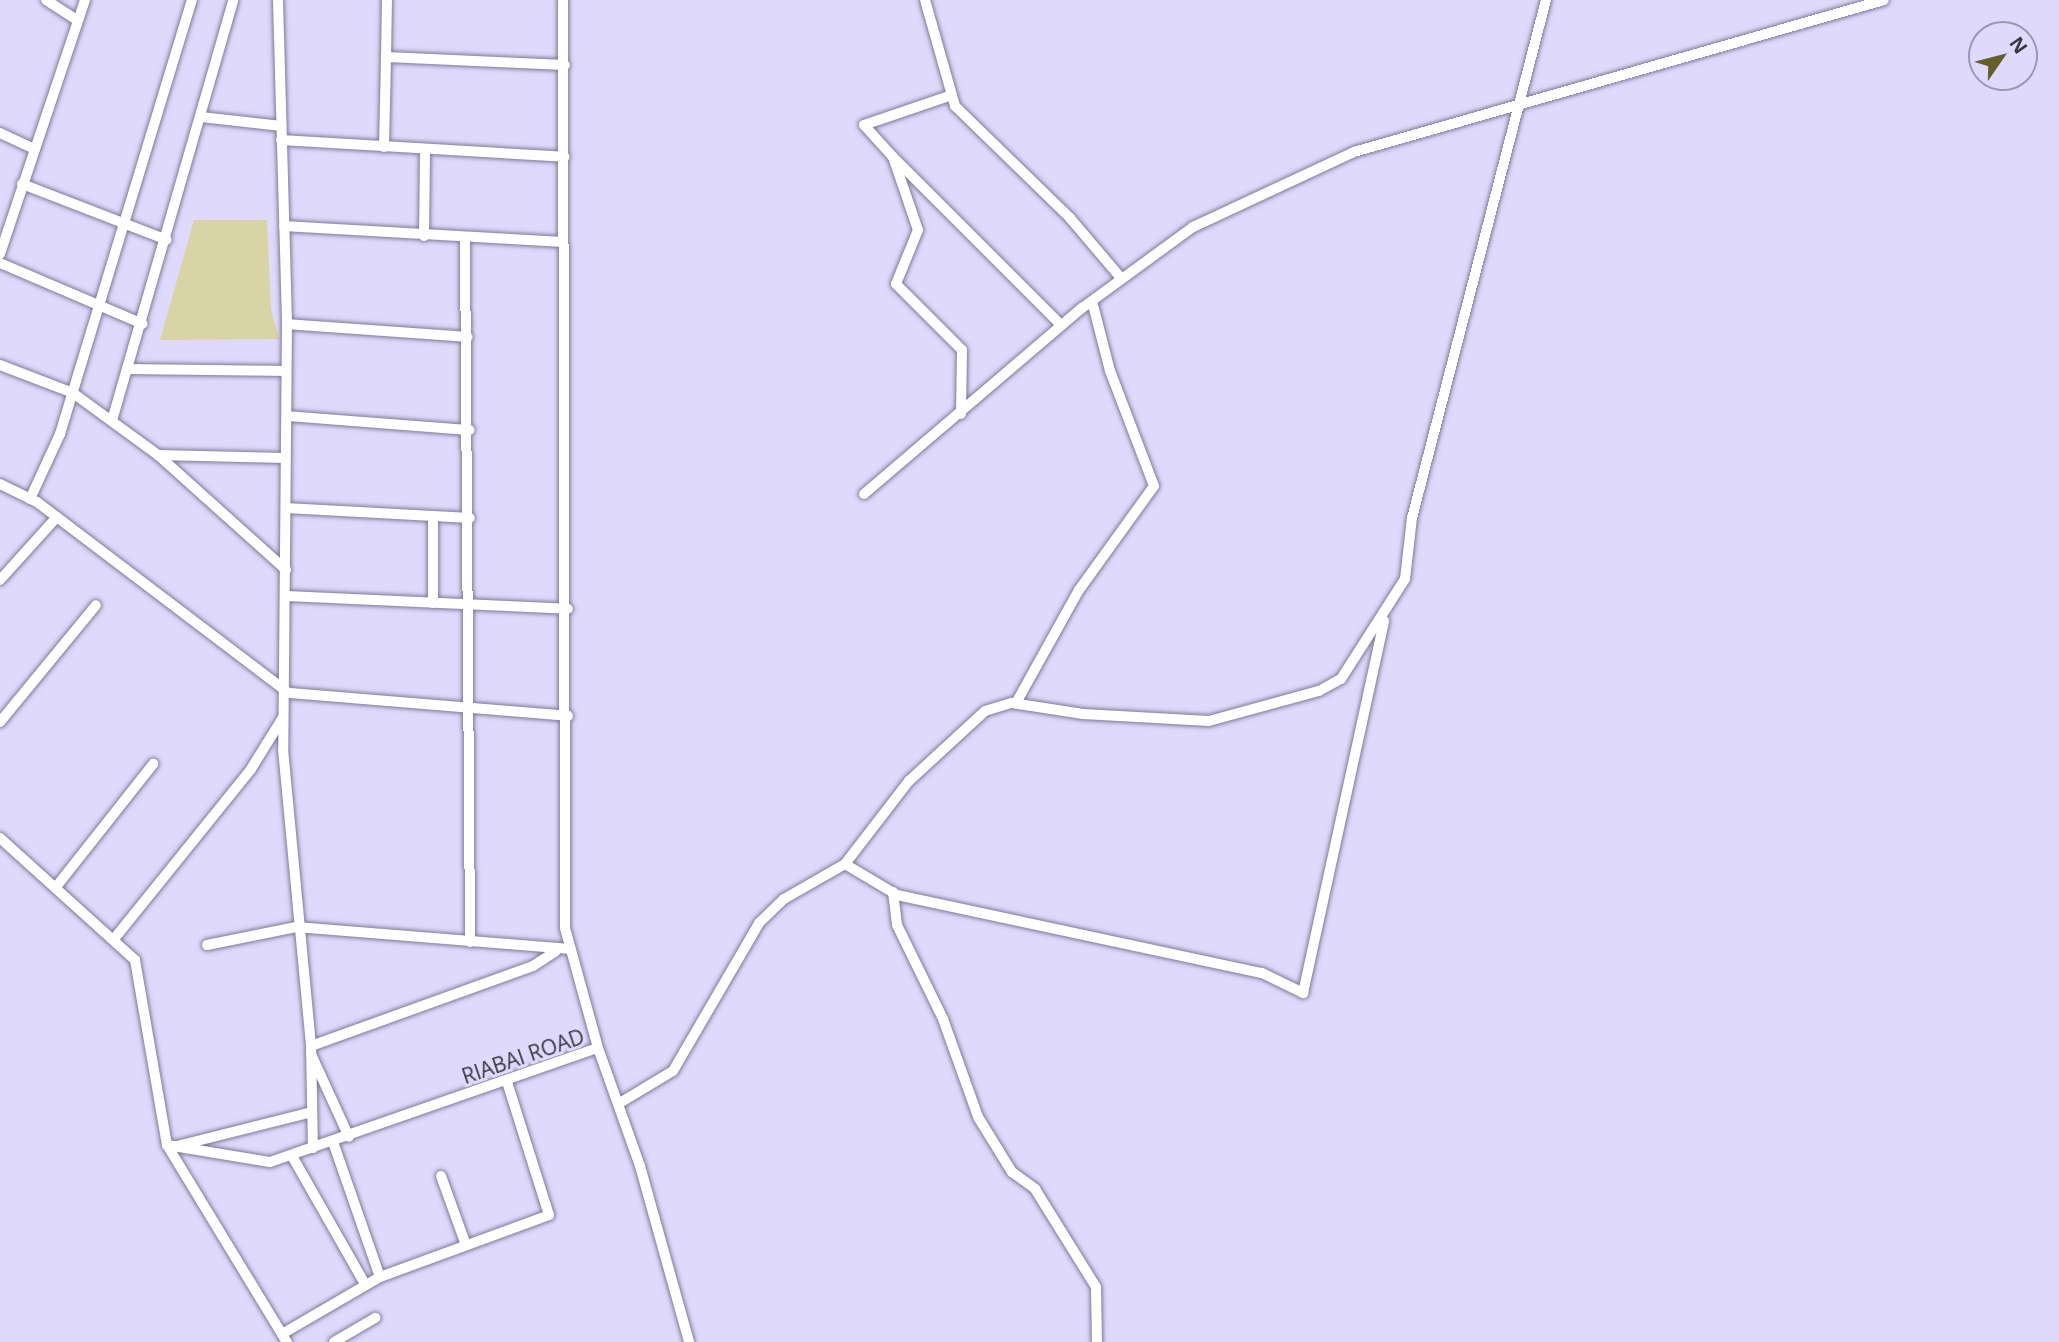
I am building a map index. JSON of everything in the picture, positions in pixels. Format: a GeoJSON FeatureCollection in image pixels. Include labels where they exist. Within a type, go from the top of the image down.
{"type":"FeatureCollection","features":[{"type":"Feature","properties":{"kind":"street"},"geometry":{"type":"LineString","coordinates":[[46,0],[78,21]]}},
{"type":"Feature","properties":{"kind":"street"},"geometry":{"type":"LineString","coordinates":[[0,254],[85,0]]}},
{"type":"Feature","properties":{"kind":"street"},"geometry":{"type":"LineString","coordinates":[[30,499],[73,393],[96,304],[192,0]]}},
{"type":"Feature","properties":{"kind":"street"},"geometry":{"type":"LineString","coordinates":[[113,417],[143,324],[233,0]]}},
{"type":"Feature","properties":{"kind":"street"},"geometry":{"type":"LineString","coordinates":[[114,939],[251,769],[283,716],[289,693],[286,596],[286,324],[278,0]]}},
{"type":"Feature","properties":{"kind":"street"},"geometry":{"type":"LineString","coordinates":[[384,147],[387,0]]}},
{"type":"Feature","properties":{"kind":"street"},"geometry":{"type":"LineString","coordinates":[[563,0],[568,716],[561,950],[598,1048]]}},
{"type":"Feature","properties":{"kind":"street"},"geometry":{"type":"LineString","coordinates":[[925,0],[952,95],[960,111],[1070,218],[1121,278]]}},
{"type":"Feature","properties":{"kind":"street"},"geometry":{"type":"LineString","coordinates":[[845,864],[893,892],[1262,973],[1303,993],[1386,615],[1408,568],[1412,518],[1546,0]]}},
{"type":"Feature","properties":{"kind":"street"},"geometry":{"type":"LineString","coordinates":[[864,494],[961,414],[1061,325],[1193,227],[1321,166],[1518,110],[1575,87],[1884,0]]}},
{"type":"Feature","properties":{"kind":"street"},"geometry":{"type":"LineString","coordinates":[[386,57],[565,65]]}},
{"type":"Feature","properties":{"kind":"street"},"geometry":{"type":"LineString","coordinates":[[952,95],[867,120],[864,130],[1061,325]]}},
{"type":"Feature","properties":{"kind":"street"},"geometry":{"type":"LineString","coordinates":[[201,117],[281,126]]}},
{"type":"Feature","properties":{"kind":"street"},"geometry":{"type":"LineString","coordinates":[[0,134],[34,149]]}},
{"type":"Feature","properties":{"kind":"street"},"geometry":{"type":"LineString","coordinates":[[281,140],[564,157]]}},
{"type":"Feature","properties":{"kind":"street"},"geometry":{"type":"LineString","coordinates":[[424,236],[425,149]]}},
{"type":"Feature","properties":{"kind":"street"},"geometry":{"type":"LineString","coordinates":[[893,156],[918,230],[895,279],[962,350],[961,414]]}},
{"type":"Feature","properties":{"kind":"street"},"geometry":{"type":"LineString","coordinates":[[22,184],[167,240]]}},
{"type":"Feature","properties":{"kind":"street"},"geometry":{"type":"LineString","coordinates":[[284,226],[465,239],[563,242]]}},
{"type":"Feature","properties":{"kind":"street"},"geometry":{"type":"LineString","coordinates":[[465,239],[473,709],[470,942]]}},
{"type":"Feature","properties":{"kind":"street"},"geometry":{"type":"LineString","coordinates":[[0,263],[143,324]]}},
{"type":"Feature","properties":{"kind":"street"},"geometry":{"type":"LineString","coordinates":[[1016,703],[1079,590],[1154,486],[1110,371],[1092,301]]}},
{"type":"Feature","properties":{"kind":"street"},"geometry":{"type":"LineString","coordinates":[[286,324],[468,337]]}},
{"type":"Feature","properties":{"kind":"street"},"geometry":{"type":"LineString","coordinates":[[0,365],[73,393],[113,417],[286,570]]}},
{"type":"Feature","properties":{"kind":"street"},"geometry":{"type":"LineString","coordinates":[[129,369],[286,370]]}},
{"type":"Feature","properties":{"kind":"street"},"geometry":{"type":"LineString","coordinates":[[287,416],[469,430]]}},
{"type":"Feature","properties":{"kind":"street"},"geometry":{"type":"LineString","coordinates":[[158,455],[285,458]]}},
{"type":"Feature","properties":{"kind":"street"},"geometry":{"type":"LineString","coordinates":[[0,484],[57,517],[289,693],[568,716]]}},
{"type":"Feature","properties":{"kind":"street"},"geometry":{"type":"LineString","coordinates":[[286,508],[470,518]]}},
{"type":"Feature","properties":{"kind":"street"},"geometry":{"type":"LineString","coordinates":[[0,580],[57,517]]}},
{"type":"Feature","properties":{"kind":"street"},"geometry":{"type":"LineString","coordinates":[[433,517],[433,603]]}},
{"type":"Feature","properties":{"kind":"street"},"geometry":{"type":"LineString","coordinates":[[286,596],[568,609]]}},
{"type":"Feature","properties":{"kind":"street"},"geometry":{"type":"LineString","coordinates":[[0,722],[96,605]]}},
{"type":"Feature","properties":{"kind":"street"},"geometry":{"type":"LineString","coordinates":[[618,1104],[673,1070],[759,923],[784,899],[845,864],[909,781],[968,721],[999,704],[1016,703],[1083,714],[1217,719],[1332,684],[1386,615]]}},
{"type":"Feature","properties":{"kind":"street"},"geometry":{"type":"LineString","coordinates":[[283,716],[296,927],[311,1050],[313,1147]]}},
{"type":"Feature","properties":{"kind":"street"},"geometry":{"type":"LineString","coordinates":[[56,887],[153,764]]}},
{"type":"Feature","properties":{"kind":"street"},"geometry":{"type":"LineString","coordinates":[[0,838],[114,939],[141,975],[170,1146],[285,1340],[365,1284],[550,1211],[507,1082]]}},
{"type":"Feature","properties":{"kind":"street"},"geometry":{"type":"LineString","coordinates":[[893,892],[897,925],[943,1019],[978,1117],[1012,1172],[1035,1189],[1065,1230],[1096,1287],[1097,1342]]}},
{"type":"Feature","properties":{"kind":"street"},"geometry":{"type":"LineString","coordinates":[[207,945],[296,927],[561,950]]}},
{"type":"Feature","properties":{"kind":"street"},"geometry":{"type":"LineString","coordinates":[[311,1050],[533,966],[561,950]]}},
{"type":"Feature","properties":{"kind":"street","name":"RIABAI ROAD"},"geometry":{"type":"LineString","coordinates":[[170,1146],[247,1162],[292,1157],[313,1147],[349,1137],[598,1048],[618,1104],[689,1342]]}},
{"type":"Feature","properties":{"kind":"street"},"geometry":{"type":"LineString","coordinates":[[311,1050],[349,1137]]}},
{"type":"Feature","properties":{"kind":"street"},"geometry":{"type":"LineString","coordinates":[[170,1146],[312,1112]]}},
{"type":"Feature","properties":{"kind":"street"},"geometry":{"type":"LineString","coordinates":[[333,1142],[380,1277]]}},
{"type":"Feature","properties":{"kind":"street"},"geometry":{"type":"LineString","coordinates":[[292,1157],[365,1284]]}},
{"type":"Feature","properties":{"kind":"street"},"geometry":{"type":"LineString","coordinates":[[441,1176],[466,1245]]}},
{"type":"Feature","properties":{"kind":"street"},"geometry":{"type":"LineString","coordinates":[[334,1342],[375,1318]]}},
{"type":"Feature","properties":{"kind":"shaded area"},"geometry":{"type":"Polygon","coordinates":[[[194,220],[267,220],[271,309],[279,339],[160,340],[194,220]]]}}]}
